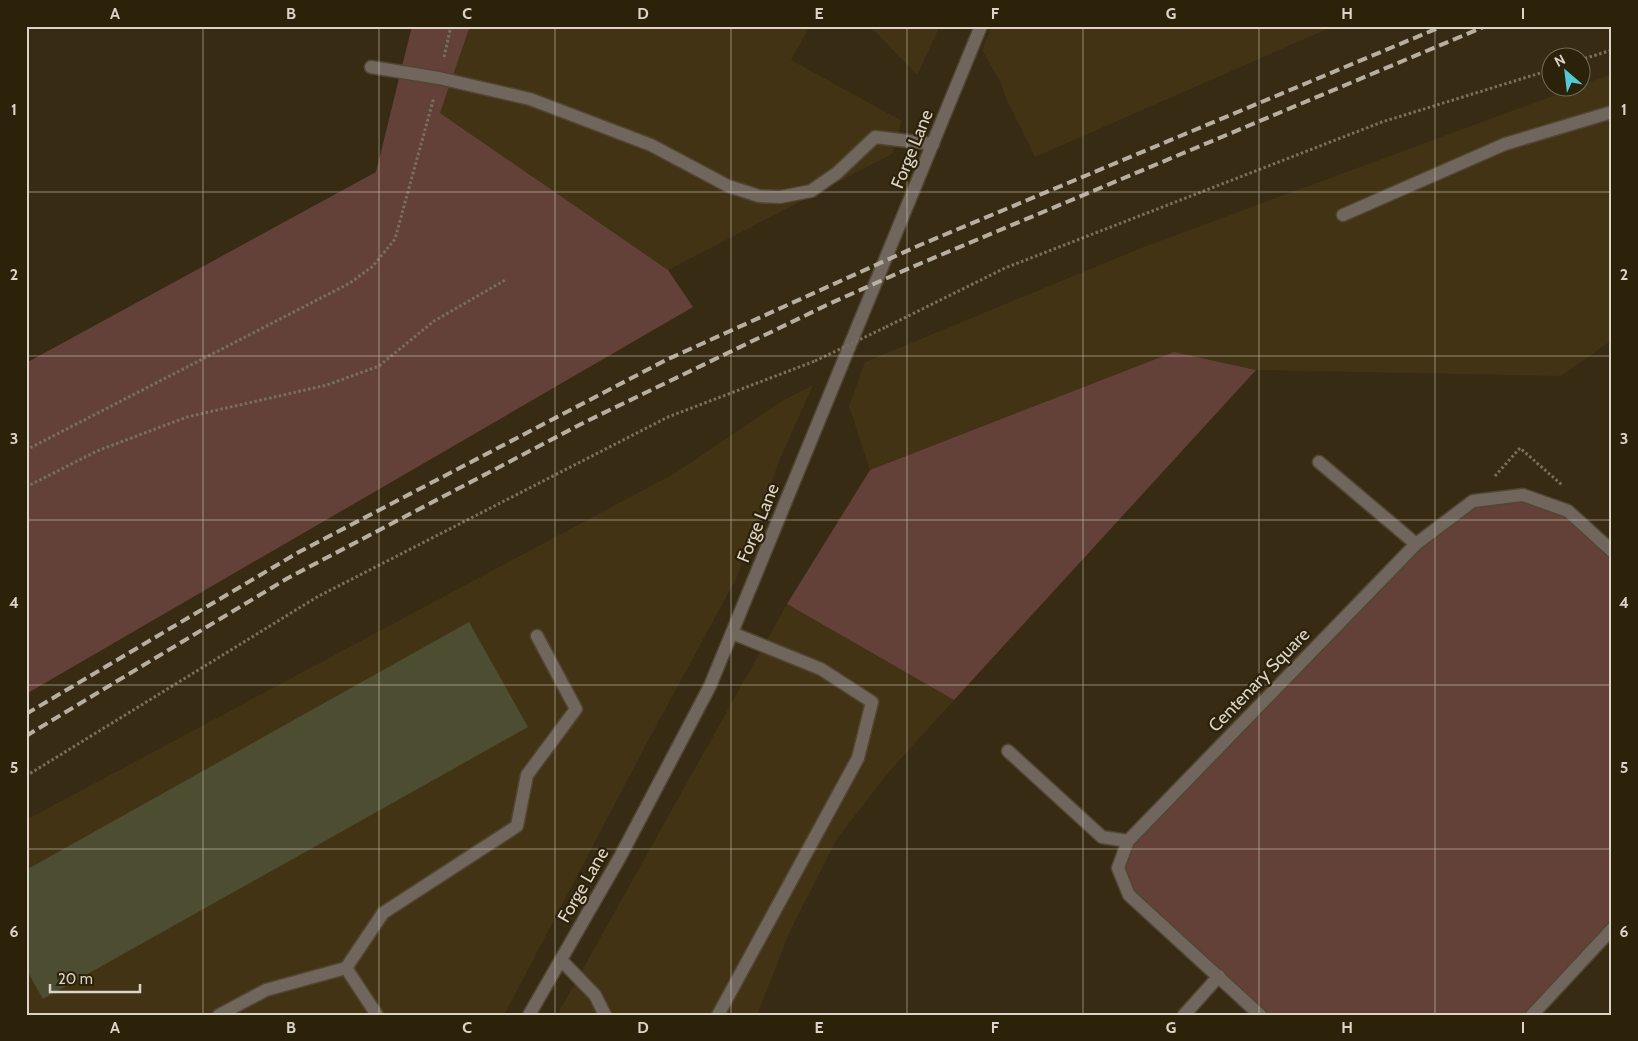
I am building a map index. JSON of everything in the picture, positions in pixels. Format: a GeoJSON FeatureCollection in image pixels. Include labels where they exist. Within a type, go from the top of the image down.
{"type":"FeatureCollection","features":[{"type":"Feature","properties":{"kind":"street","name":"Forge Lane"},"geometry":{"type":"LineString","coordinates":[[529,1015],[620,857],[710,686],[981,26]]}},
{"type":"Feature","properties":{"kind":"street"},"geometry":{"type":"LineString","coordinates":[[372,67],[439,78],[530,99],[651,144],[728,186],[759,196],[780,197],[811,191],[837,173],[875,137],[933,144]]}},
{"type":"Feature","properties":{"kind":"street"},"geometry":{"type":"LineString","coordinates":[[1343,215],[1505,144],[1612,112]]}},
{"type":"Feature","properties":{"kind":"street"},"geometry":{"type":"LineString","coordinates":[[1319,462],[1416,544]]}},
{"type":"Feature","properties":{"kind":"street","name":"Centenary Square"},"geometry":{"type":"LineString","coordinates":[[1260,1015],[1129,895],[1118,868],[1128,841],[1416,544],[1473,501],[1523,495],[1568,511],[1612,551]]}},
{"type":"Feature","properties":{"kind":"street"},"geometry":{"type":"LineString","coordinates":[[718,1015],[858,758],[872,702],[821,668],[732,633]]}},
{"type":"Feature","properties":{"kind":"street"},"geometry":{"type":"LineString","coordinates":[[219,1015],[266,990],[346,968],[383,913],[517,826],[527,774],[576,709],[537,636]]}},
{"type":"Feature","properties":{"kind":"street"},"geometry":{"type":"LineString","coordinates":[[1008,751],[1102,836],[1128,841]]}},
{"type":"Feature","properties":{"kind":"street"},"geometry":{"type":"LineString","coordinates":[[1532,1015],[1612,929]]}},
{"type":"Feature","properties":{"kind":"street"},"geometry":{"type":"LineString","coordinates":[[561,960],[595,995],[605,1015]]}},
{"type":"Feature","properties":{"kind":"street"},"geometry":{"type":"LineString","coordinates":[[346,968],[377,1015]]}},
{"type":"Feature","properties":{"kind":"street"},"geometry":{"type":"LineString","coordinates":[[1184,1015],[1219,976]]}},
{"type":"Feature","properties":{"kind":"path"},"geometry":{"type":"LineString","coordinates":[[26,450],[350,283],[373,266],[395,239],[452,26]]}},
{"type":"Feature","properties":{"kind":"path"},"geometry":{"type":"LineString","coordinates":[[1590,57],[1612,50]]}},
{"type":"Feature","properties":{"kind":"path"},"geometry":{"type":"LineString","coordinates":[[26,776],[317,598],[668,417],[814,361],[1005,268],[1382,122],[1540,73]]}},
{"type":"Feature","properties":{"kind":"path"},"geometry":{"type":"LineString","coordinates":[[26,487],[97,451],[187,417],[327,385],[379,366],[434,321],[507,279]]}},
{"type":"Feature","properties":{"kind":"shaded area"},"geometry":{"type":"Polygon","coordinates":[[[412,26],[470,26],[440,113],[668,270],[693,307],[26,694],[26,363],[376,172],[412,26]]]}},
{"type":"Feature","properties":{"kind":"shaded area"},"geometry":{"type":"Polygon","coordinates":[[[470,26],[810,26],[791,60],[902,121],[892,154],[668,270],[440,113],[470,26]]]}},
{"type":"Feature","properties":{"kind":"shaded area"},"geometry":{"type":"Polygon","coordinates":[[[870,26],[940,26],[917,75],[870,26]]]}},
{"type":"Feature","properties":{"kind":"shaded area"},"geometry":{"type":"Polygon","coordinates":[[[992,26],[1334,26],[1035,157],[1005,96],[1001,83],[982,50],[992,26]]]}},
{"type":"Feature","properties":{"kind":"shaded area"},"geometry":{"type":"Polygon","coordinates":[[[1612,74],[1612,340],[1561,376],[1256,370],[1174,352],[870,470],[849,406],[865,362],[1141,248],[1547,98],[1590,98],[1590,82],[1612,74]]]}},
{"type":"Feature","properties":{"kind":"shaded area"},"geometry":{"type":"Polygon","coordinates":[[[1174,352],[1256,370],[954,700],[787,604],[870,470],[1174,352]]]}},
{"type":"Feature","properties":{"kind":"shaded area"},"geometry":{"type":"Polygon","coordinates":[[[813,385],[780,459],[736,579],[649,739],[504,1015],[26,1015],[26,820],[677,472],[782,401],[813,385]]]}},
{"type":"Feature","properties":{"kind":"shaded area"},"geometry":{"type":"Polygon","coordinates":[[[1523,495],[1568,511],[1612,551],[1612,929],[1532,1015],[1260,1015],[1129,895],[1118,868],[1128,841],[1416,544],[1473,501],[1523,495]]]}},
{"type":"Feature","properties":{"kind":"shaded area"},"geometry":{"type":"Polygon","coordinates":[[[787,604],[954,700],[887,774],[837,839],[790,931],[757,1015],[557,1015],[787,604]]]}},
{"type":"Feature","properties":{"kind":"building"},"geometry":{"type":"Polygon","coordinates":[[[469,622],[528,727],[43,999],[26,969],[26,870],[469,622]]]}},
{"type":"Feature","properties":{"kind":"railway"},"geometry":{"type":"LineString","coordinates":[[26,714],[299,552],[666,360],[920,245],[1443,26]]}},
{"type":"Feature","properties":{"kind":"railway"},"geometry":{"type":"LineString","coordinates":[[26,736],[288,578],[585,422],[831,303],[912,267],[1486,26]]}}]}
